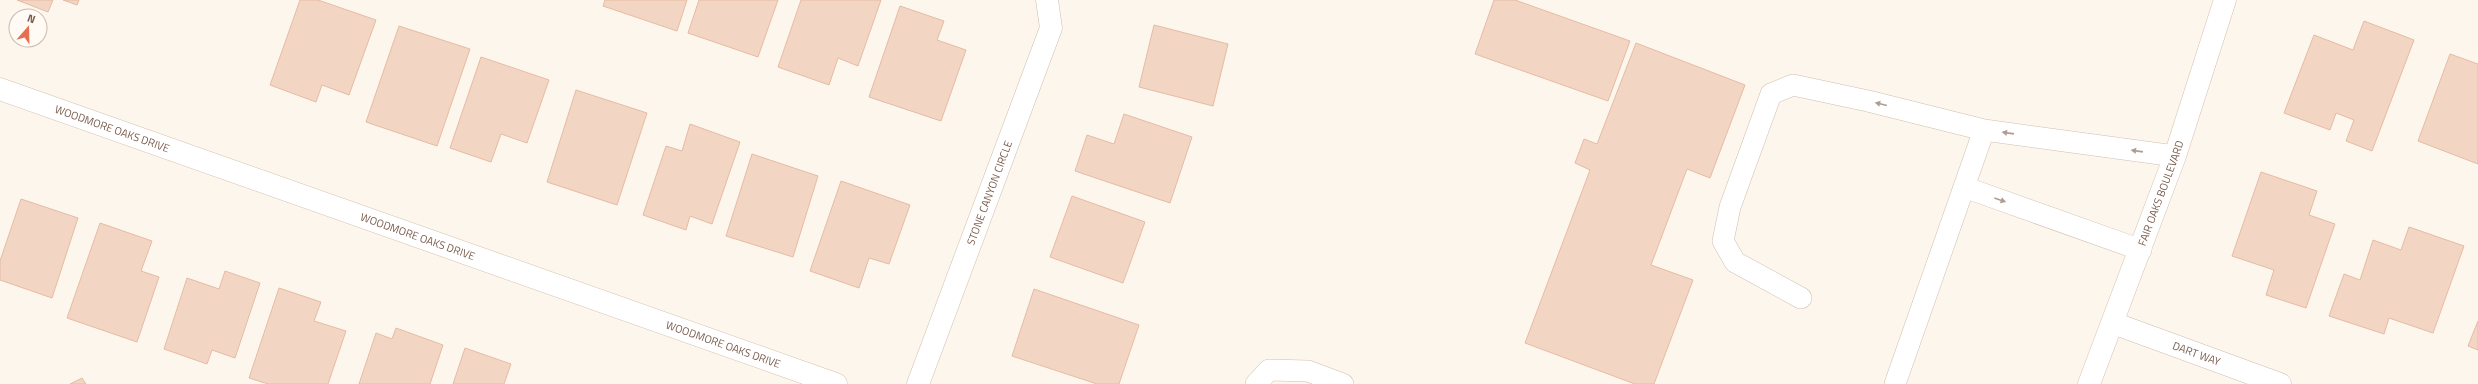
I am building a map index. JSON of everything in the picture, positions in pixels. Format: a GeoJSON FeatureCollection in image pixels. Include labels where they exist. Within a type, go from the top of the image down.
{"type":"FeatureCollection","features":[{"type":"Feature","properties":{"kind":"street","name":"STONE CANYON CIRCLE"},"geometry":{"type":"LineString","coordinates":[[918,384],[1051,28],[1047,0]]}},
{"type":"Feature","properties":{"kind":"street","name":"FAIR OAKS BOULEVARD"},"geometry":{"type":"LineString","coordinates":[[2089,384],[2175,156],[2225,0]]}},
{"type":"Feature","properties":{"kind":"street","name":"WOODMORE OAKS DRIVE"},"geometry":{"type":"LineString","coordinates":[[0,89],[836,384]]}},
{"type":"Feature","properties":{"kind":"street","name":"DART WAY"},"geometry":{"type":"LineString","coordinates":[[2113,323],[2280,384]]}},
{"type":"Feature","properties":{"kind":"lane"},"geometry":{"type":"LineString","coordinates":[[1802,298],[1735,262],[1724,241],[1730,207],[1771,94],[1793,84],[1984,130],[2175,156]]}},
{"type":"Feature","properties":{"kind":"lane"},"geometry":{"type":"LineString","coordinates":[[1895,384],[1984,130]]}},
{"type":"Feature","properties":{"kind":"lane"},"geometry":{"type":"LineString","coordinates":[[1964,187],[2140,250]]}},
{"type":"Feature","properties":{"kind":"lane"},"geometry":{"type":"LineString","coordinates":[[1256,384],[1269,370],[1308,371],[1343,384]]}},
{"type":"Feature","properties":{"kind":"building"},"geometry":{"type":"Polygon","coordinates":[[[17,0],[53,0],[48,12],[48,8],[38,8],[17,0]]]}},
{"type":"Feature","properties":{"kind":"building"},"geometry":{"type":"Polygon","coordinates":[[[63,0],[79,0],[77,5],[63,0]]]}},
{"type":"Feature","properties":{"kind":"building"},"geometry":{"type":"Polygon","coordinates":[[[300,0],[318,0],[376,20],[349,95],[322,85],[316,102],[270,85],[300,0]]]}},
{"type":"Feature","properties":{"kind":"building"},"geometry":{"type":"Polygon","coordinates":[[[605,0],[687,0],[677,31],[603,6],[605,0]]]}},
{"type":"Feature","properties":{"kind":"building"},"geometry":{"type":"Polygon","coordinates":[[[699,0],[778,0],[758,57],[688,33],[699,0]]]}},
{"type":"Feature","properties":{"kind":"building"},"geometry":{"type":"Polygon","coordinates":[[[801,0],[881,0],[858,66],[838,58],[829,85],[778,67],[801,0]]]}},
{"type":"Feature","properties":{"kind":"building"},"geometry":{"type":"Polygon","coordinates":[[[1494,0],[1515,0],[1630,41],[1608,101],[1475,54],[1494,0]]]}},
{"type":"Feature","properties":{"kind":"building"},"geometry":{"type":"Polygon","coordinates":[[[900,6],[944,21],[937,40],[966,50],[941,121],[869,97],[900,6]]]}},
{"type":"Feature","properties":{"kind":"building"},"geometry":{"type":"Polygon","coordinates":[[[2364,21],[2414,40],[2372,151],[2346,141],[2354,120],[2336,113],[2330,130],[2284,113],[2314,35],[2353,50],[2364,21]]]}},
{"type":"Feature","properties":{"kind":"building"},"geometry":{"type":"Polygon","coordinates":[[[1154,25],[1228,44],[1213,106],[1139,87],[1154,25]]]}},
{"type":"Feature","properties":{"kind":"building"},"geometry":{"type":"Polygon","coordinates":[[[399,26],[470,49],[437,146],[366,122],[399,26]]]}},
{"type":"Feature","properties":{"kind":"building"},"geometry":{"type":"Polygon","coordinates":[[[1636,43],[1745,85],[1710,178],[1687,169],[1651,265],[1693,280],[1654,384],[1635,384],[1525,343],[1590,170],[1575,163],[1584,139],[1597,144],[1636,43]]]}},
{"type":"Feature","properties":{"kind":"building"},"geometry":{"type":"Polygon","coordinates":[[[2450,54],[2478,64],[2478,164],[2418,141],[2450,54]]]}},
{"type":"Feature","properties":{"kind":"building"},"geometry":{"type":"Polygon","coordinates":[[[481,57],[549,80],[527,143],[501,134],[491,162],[450,148],[481,57]]]}},
{"type":"Feature","properties":{"kind":"building"},"geometry":{"type":"Polygon","coordinates":[[[576,90],[647,113],[617,205],[547,182],[576,90]]]}},
{"type":"Feature","properties":{"kind":"building"},"geometry":{"type":"Polygon","coordinates":[[[1124,114],[1192,137],[1170,203],[1075,171],[1087,135],[1114,144],[1124,114]]]}},
{"type":"Feature","properties":{"kind":"building"},"geometry":{"type":"Polygon","coordinates":[[[690,124],[740,142],[712,224],[690,216],[686,230],[643,215],[666,146],[682,151],[690,124]]]}},
{"type":"Feature","properties":{"kind":"building"},"geometry":{"type":"Polygon","coordinates":[[[752,154],[818,176],[793,257],[726,236],[752,154]]]}},
{"type":"Feature","properties":{"kind":"building"},"geometry":{"type":"Polygon","coordinates":[[[2261,172],[2317,191],[2309,215],[2335,224],[2306,308],[2266,295],[2274,270],[2232,256],[2261,172]]]}},
{"type":"Feature","properties":{"kind":"building"},"geometry":{"type":"Polygon","coordinates":[[[841,181],[910,205],[889,264],[869,258],[859,288],[810,271],[841,181]]]}},
{"type":"Feature","properties":{"kind":"building"},"geometry":{"type":"Polygon","coordinates":[[[1072,196],[1145,222],[1123,283],[1050,257],[1072,196]]]}},
{"type":"Feature","properties":{"kind":"building"},"geometry":{"type":"Polygon","coordinates":[[[21,199],[78,218],[52,298],[0,280],[0,261],[21,199]]]}},
{"type":"Feature","properties":{"kind":"building"},"geometry":{"type":"Polygon","coordinates":[[[100,223],[152,241],[141,271],[159,277],[137,342],[67,318],[100,223]]]}},
{"type":"Feature","properties":{"kind":"building"},"geometry":{"type":"Polygon","coordinates":[[[2409,227],[2464,246],[2433,333],[2389,318],[2384,334],[2329,316],[2344,274],[2360,280],[2373,240],[2401,250],[2409,227]]]}},
{"type":"Feature","properties":{"kind":"building"},"geometry":{"type":"Polygon","coordinates":[[[225,271],[260,283],[235,358],[212,350],[207,364],[164,349],[187,278],[219,289],[225,271]]]}},
{"type":"Feature","properties":{"kind":"building"},"geometry":{"type":"Polygon","coordinates":[[[279,288],[321,302],[314,321],[346,331],[328,384],[268,384],[249,378],[279,288]]]}},
{"type":"Feature","properties":{"kind":"building"},"geometry":{"type":"Polygon","coordinates":[[[1034,289],[1139,325],[1119,384],[1097,384],[1012,356],[1034,289]]]}},
{"type":"Feature","properties":{"kind":"building"},"geometry":{"type":"Polygon","coordinates":[[[2478,321],[2478,350],[2468,346],[2478,321]]]}},
{"type":"Feature","properties":{"kind":"building"},"geometry":{"type":"Polygon","coordinates":[[[396,328],[443,345],[430,384],[359,384],[376,333],[392,339],[396,328]]]}},
{"type":"Feature","properties":{"kind":"building"},"geometry":{"type":"Polygon","coordinates":[[[465,348],[511,364],[504,384],[453,384],[465,348]]]}},
{"type":"Feature","properties":{"kind":"building"},"geometry":{"type":"Polygon","coordinates":[[[82,378],[86,384],[70,384],[82,378]]]}}]}
